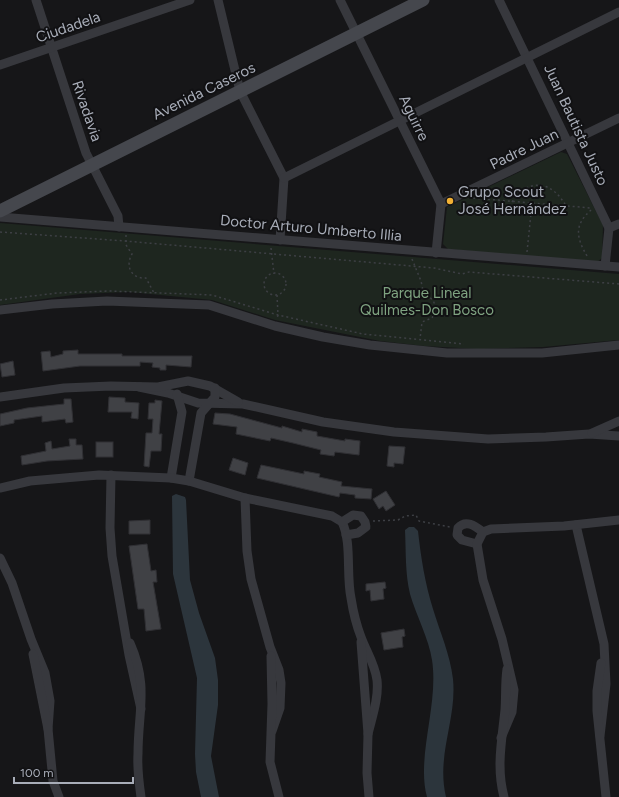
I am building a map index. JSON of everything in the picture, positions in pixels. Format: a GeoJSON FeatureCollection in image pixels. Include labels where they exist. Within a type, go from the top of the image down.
{"type":"FeatureCollection","features":[{"type":"Feature","properties":{"kind":"street","name":"Rivadavia"},"geometry":{"type":"LineString","coordinates":[[36,0],[51,48],[92,165],[123,227]]}},
{"type":"Feature","properties":{"kind":"street","name":"Ciudadela"},"geometry":{"type":"LineString","coordinates":[[0,65],[190,0]]}},
{"type":"Feature","properties":{"kind":"street"},"geometry":{"type":"LineString","coordinates":[[218,0],[240,91],[284,178],[280,240]]}},
{"type":"Feature","properties":{"kind":"street","name":"Aguirre"},"geometry":{"type":"LineString","coordinates":[[340,0],[442,204]]}},
{"type":"Feature","properties":{"kind":"street","name":"Avenida Caseros"},"geometry":{"type":"LineString","coordinates":[[0,211],[423,0]]}},
{"type":"Feature","properties":{"kind":"street","name":"Juan Bautista Justo"},"geometry":{"type":"LineString","coordinates":[[499,0],[610,228]]}},
{"type":"Feature","properties":{"kind":"street"},"geometry":{"type":"LineString","coordinates":[[284,178],[619,12]]}},
{"type":"Feature","properties":{"kind":"street","name":"Padre Juan"},"geometry":{"type":"LineString","coordinates":[[442,204],[619,118]]}},
{"type":"Feature","properties":{"kind":"street"},"geometry":{"type":"LineString","coordinates":[[436,253],[442,204]]}},
{"type":"Feature","properties":{"kind":"street","name":"Doctor Arturo Umberto Illia"},"geometry":{"type":"LineString","coordinates":[[0,217],[619,267]]}},
{"type":"Feature","properties":{"kind":"street"},"geometry":{"type":"LineString","coordinates":[[605,266],[610,228],[619,224]]}},
{"type":"Feature","properties":{"kind":"street"},"geometry":{"type":"LineString","coordinates":[[0,310],[84,302],[209,305],[275,326],[338,340],[419,351],[472,354],[525,354],[619,345]]}},
{"type":"Feature","properties":{"kind":"street"},"geometry":{"type":"LineString","coordinates":[[170,478],[182,419],[182,409],[177,396],[177,388],[180,382]]}},
{"type":"Feature","properties":{"kind":"street"},"geometry":{"type":"LineString","coordinates":[[0,397],[64,388],[163,386],[180,382],[197,382],[215,388],[243,404]]}},
{"type":"Feature","properties":{"kind":"street"},"geometry":{"type":"LineString","coordinates":[[139,387],[191,401],[243,404],[323,422],[424,435],[520,438],[588,434],[619,436]]}},
{"type":"Feature","properties":{"kind":"street"},"geometry":{"type":"LineString","coordinates":[[189,481],[201,412],[215,397],[215,388]]}},
{"type":"Feature","properties":{"kind":"street"},"geometry":{"type":"LineString","coordinates":[[588,434],[619,421]]}},
{"type":"Feature","properties":{"kind":"street"},"geometry":{"type":"LineString","coordinates":[[111,475],[111,541],[127,635],[139,667],[142,686],[142,709],[138,753],[141,797]]}},
{"type":"Feature","properties":{"kind":"street"},"geometry":{"type":"LineString","coordinates":[[0,488],[30,481],[111,475],[170,478],[189,481],[245,498],[332,516],[342,522],[346,535],[350,596],[361,637],[368,734],[367,773],[369,797]]}},
{"type":"Feature","properties":{"kind":"street"},"geometry":{"type":"LineString","coordinates":[[245,498],[249,569],[270,647],[281,676],[282,695],[280,708],[272,731],[270,762],[278,797]]}},
{"type":"Feature","properties":{"kind":"street"},"geometry":{"type":"LineString","coordinates":[[342,522],[353,515],[361,516],[365,522],[366,526],[361,531],[346,535]]}},
{"type":"Feature","properties":{"kind":"street"},"geometry":{"type":"LineString","coordinates":[[504,797],[498,766],[501,738],[512,712],[514,699],[513,682],[507,666],[502,639],[483,580],[477,544],[483,532],[492,529],[576,525],[619,520]]}},
{"type":"Feature","properties":{"kind":"street"},"geometry":{"type":"LineString","coordinates":[[477,544],[462,540],[457,534],[458,528],[464,523],[468,523],[483,532]]}},
{"type":"Feature","properties":{"kind":"street"},"geometry":{"type":"LineString","coordinates":[[576,525],[583,562],[604,644],[606,684],[600,736],[606,797]]}},
{"type":"Feature","properties":{"kind":"street"},"geometry":{"type":"LineString","coordinates":[[0,558],[12,583],[47,681],[50,701],[48,730],[50,763],[58,797]]}},
{"type":"Feature","properties":{"kind":"path"},"geometry":{"type":"LineString","coordinates":[[512,202],[523,190],[531,186],[540,185],[555,192],[566,206]]}},
{"type":"Feature","properties":{"kind":"path"},"geometry":{"type":"LineString","coordinates":[[458,197],[592,208],[580,222],[578,229],[583,248],[594,265]]}},
{"type":"Feature","properties":{"kind":"path"},"geometry":{"type":"LineString","coordinates":[[527,260],[532,204]]}},
{"type":"Feature","properties":{"kind":"path"},"geometry":{"type":"LineString","coordinates":[[123,227],[125,241],[132,254],[129,259],[129,269],[136,277],[146,278],[159,303]]}},
{"type":"Feature","properties":{"kind":"path"},"geometry":{"type":"LineString","coordinates":[[0,232],[125,241],[415,266],[462,274],[469,272],[619,284]]}},
{"type":"Feature","properties":{"kind":"path"},"geometry":{"type":"LineString","coordinates":[[270,240],[274,274]]}},
{"type":"Feature","properties":{"kind":"path"},"geometry":{"type":"LineString","coordinates":[[408,250],[421,281],[424,295],[433,300],[436,307],[432,318],[422,322],[419,351]]}},
{"type":"Feature","properties":{"kind":"path"},"geometry":{"type":"LineString","coordinates":[[274,274],[283,277],[286,283],[285,290],[276,295],[269,294],[265,288],[267,277],[274,274]]}},
{"type":"Feature","properties":{"kind":"path"},"geometry":{"type":"LineString","coordinates":[[0,300],[57,293],[109,291],[212,296],[278,315],[364,334],[465,344]]}},
{"type":"Feature","properties":{"kind":"path"},"geometry":{"type":"LineString","coordinates":[[275,326],[278,315],[276,295]]}},
{"type":"Feature","properties":{"kind":"path"},"geometry":{"type":"LineString","coordinates":[[365,522],[398,520],[405,516],[416,515],[419,521],[458,528]]}},
{"type":"Feature","properties":{"kind":"green space"},"geometry":{"type":"Polygon","coordinates":[[[561,152],[567,154],[603,225],[602,258],[596,263],[448,249],[443,244],[447,207],[561,152]]]}},
{"type":"Feature","properties":{"kind":"green space","name":"Parque Lineal Quilmes-Don Bosco"},"geometry":{"type":"Polygon","coordinates":[[[0,223],[619,274],[619,340],[543,347],[477,349],[424,346],[380,341],[275,320],[212,300],[129,292],[80,294],[0,305],[0,223]]]}},
{"type":"Feature","properties":{"kind":"shaded area"},"geometry":{"type":"Polygon","coordinates":[[[176,494],[185,497],[186,500],[190,580],[199,613],[215,658],[218,680],[218,705],[211,756],[219,797],[201,797],[196,772],[197,678],[173,574],[172,496],[176,494]]]}},
{"type":"Feature","properties":{"kind":"shaded area"},"geometry":{"type":"Polygon","coordinates":[[[409,527],[414,527],[418,531],[428,590],[452,670],[452,709],[443,766],[446,797],[427,797],[424,781],[424,765],[433,694],[432,660],[408,586],[405,530],[409,527]]]}},
{"type":"Feature","properties":{"kind":"building"},"geometry":{"type":"Polygon","coordinates":[[[78,350],[78,354],[122,354],[122,356],[192,356],[191,367],[166,365],[166,370],[160,370],[160,368],[152,367],[153,363],[140,362],[140,366],[80,366],[43,371],[41,352],[50,351],[51,357],[63,354],[63,351],[78,350]]]}},
{"type":"Feature","properties":{"kind":"building"},"geometry":{"type":"Polygon","coordinates":[[[13,361],[15,375],[2,377],[0,364],[13,361]]]}},
{"type":"Feature","properties":{"kind":"building"},"geometry":{"type":"Polygon","coordinates":[[[109,397],[125,398],[125,402],[139,403],[138,419],[131,418],[132,412],[108,412],[109,397]]]}},
{"type":"Feature","properties":{"kind":"building"},"geometry":{"type":"Polygon","coordinates":[[[64,399],[71,399],[73,422],[66,423],[65,419],[42,422],[42,416],[14,420],[14,423],[0,426],[0,414],[27,408],[64,404],[64,399]]]}},
{"type":"Feature","properties":{"kind":"building"},"geometry":{"type":"Polygon","coordinates":[[[155,400],[162,401],[159,434],[162,434],[161,451],[151,451],[149,467],[144,466],[146,433],[152,433],[153,419],[148,419],[149,403],[155,403],[155,400]]]}},
{"type":"Feature","properties":{"kind":"building"},"geometry":{"type":"Polygon","coordinates":[[[215,413],[230,414],[302,432],[302,429],[317,432],[317,436],[345,441],[345,439],[360,441],[359,455],[335,452],[334,456],[320,454],[321,450],[293,443],[271,438],[270,441],[236,434],[237,427],[213,424],[215,413]]]}},
{"type":"Feature","properties":{"kind":"building"},"geometry":{"type":"Polygon","coordinates":[[[69,439],[76,439],[76,445],[82,445],[83,459],[47,461],[22,465],[21,456],[46,451],[45,443],[51,441],[52,449],[70,446],[69,439]]]}},
{"type":"Feature","properties":{"kind":"building"},"geometry":{"type":"Polygon","coordinates":[[[96,442],[113,442],[113,457],[96,457],[96,442]]]}},
{"type":"Feature","properties":{"kind":"building"},"geometry":{"type":"Polygon","coordinates":[[[389,446],[405,447],[403,464],[394,463],[394,467],[387,466],[389,446]]]}},
{"type":"Feature","properties":{"kind":"building"},"geometry":{"type":"Polygon","coordinates":[[[233,458],[248,463],[245,475],[229,470],[233,458]]]}},
{"type":"Feature","properties":{"kind":"building"},"geometry":{"type":"Polygon","coordinates":[[[261,465],[304,474],[304,471],[320,474],[319,477],[342,482],[341,486],[372,489],[371,499],[355,498],[355,495],[340,493],[339,497],[257,478],[261,465]]]}},
{"type":"Feature","properties":{"kind":"building"},"geometry":{"type":"Polygon","coordinates":[[[386,491],[395,505],[386,511],[383,506],[379,509],[373,499],[386,491]]]}},
{"type":"Feature","properties":{"kind":"building"},"geometry":{"type":"Polygon","coordinates":[[[150,520],[150,534],[129,534],[129,521],[150,520]]]}},
{"type":"Feature","properties":{"kind":"building"},"geometry":{"type":"Polygon","coordinates":[[[147,544],[151,571],[156,570],[157,582],[153,582],[161,629],[146,631],[144,609],[138,609],[129,546],[147,544]]]}},
{"type":"Feature","properties":{"kind":"building"},"geometry":{"type":"Polygon","coordinates":[[[385,582],[386,588],[383,589],[384,599],[371,601],[370,590],[366,591],[366,584],[385,582]]]}},
{"type":"Feature","properties":{"kind":"building"},"geometry":{"type":"Polygon","coordinates":[[[404,629],[405,636],[402,637],[403,647],[384,650],[381,633],[404,629]]]}},
{"type":"Feature","properties":{"kind":"place","name":"Grupo Scout José Hernández"},"geometry":{"type":"Point","coordinates":[450,201]}}]}
